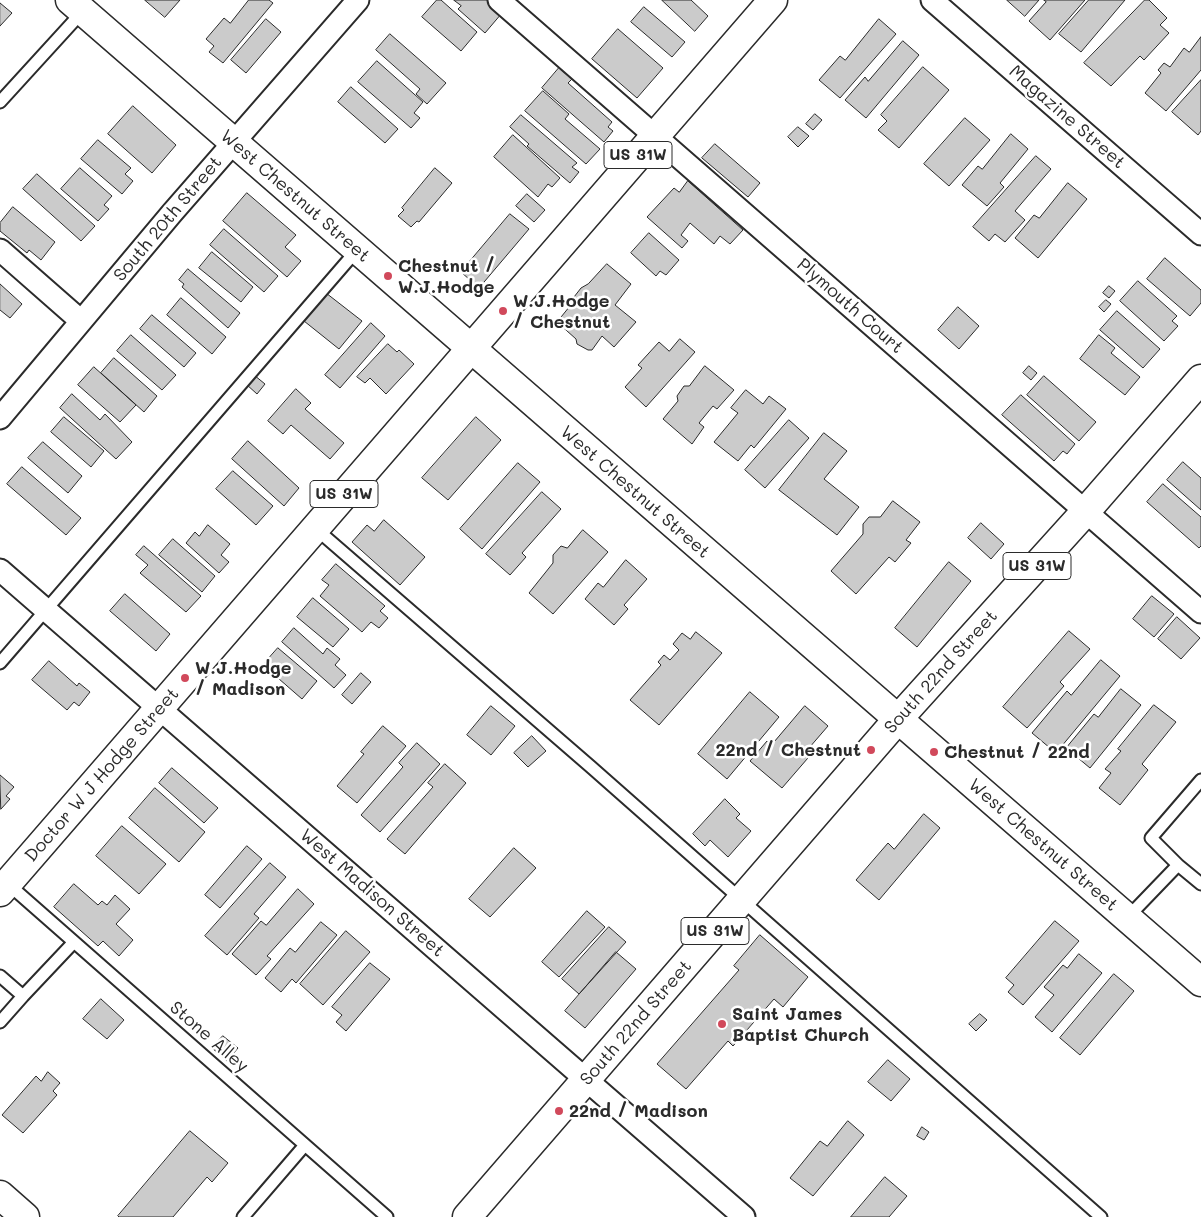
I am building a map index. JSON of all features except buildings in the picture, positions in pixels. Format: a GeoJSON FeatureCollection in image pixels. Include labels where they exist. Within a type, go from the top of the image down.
{"type":"FeatureCollection","features":[{"type":"Feature","properties":{"kind":"main road","name":"Doctor W J Hodge Street"},"geometry":{"type":"LineString","coordinates":[[4,888],[773,0]]}},
{"type":"Feature","properties":{"kind":"main road","name":"West Chestnut Street"},"geometry":{"type":"LineString","coordinates":[[76,6],[1201,982]]}},
{"type":"Feature","properties":{"kind":"main road","name":"South 22nd Street"},"geometry":{"type":"LineString","coordinates":[[467,1217],[898,719],[1086,511],[1201,379]]}},
{"type":"Feature","properties":{"kind":"main road"},"geometry":{"type":"LineString","coordinates":[[0,1195],[25,1217]]}},
{"type":"Feature","properties":{"kind":"street","name":"South 20th Street"},"geometry":{"type":"LineString","coordinates":[[0,418],[234,142],[358,0]]}},
{"type":"Feature","properties":{"kind":"street","name":"Plymouth Court"},"geometry":{"type":"LineString","coordinates":[[499,0],[1201,612]]}},
{"type":"Feature","properties":{"kind":"street","name":"Magazine Street"},"geometry":{"type":"LineString","coordinates":[[932,0],[1201,234]]}},
{"type":"Feature","properties":{"kind":"street"},"geometry":{"type":"LineString","coordinates":[[0,250],[81,321]]}},
{"type":"Feature","properties":{"kind":"street","name":"West Madison Street"},"geometry":{"type":"LineString","coordinates":[[0,570],[744,1217]]}},
{"type":"Feature","properties":{"kind":"lane"},"geometry":{"type":"LineString","coordinates":[[0,102],[76,6]]}},
{"type":"Feature","properties":{"kind":"lane"},"geometry":{"type":"LineString","coordinates":[[0,663],[357,250]]}},
{"type":"Feature","properties":{"kind":"lane"},"geometry":{"type":"LineString","coordinates":[[314,528],[1101,1217]]}},
{"type":"Feature","properties":{"kind":"lane"},"geometry":{"type":"LineString","coordinates":[[1201,780],[1151,838],[1178,865],[1201,884]]}},
{"type":"Feature","properties":{"kind":"lane"},"geometry":{"type":"LineString","coordinates":[[1127,918],[1178,865]]}},
{"type":"Feature","properties":{"kind":"lane","name":"Stone Alley"},"geometry":{"type":"LineString","coordinates":[[4,888],[74,942],[386,1217]]}},
{"type":"Feature","properties":{"kind":"lane"},"geometry":{"type":"LineString","coordinates":[[0,1022],[74,942]]}},
{"type":"Feature","properties":{"kind":"lane"},"geometry":{"type":"LineString","coordinates":[[0,976],[23,996]]}},
{"type":"Feature","properties":{"kind":"lane"},"geometry":{"type":"LineString","coordinates":[[243,1217],[305,1145]]}},
{"type":"Feature","properties":{"kind":"place","name":"Chestnut / W.J.Hodge"},"geometry":{"type":"Point","coordinates":[388,276]}},
{"type":"Feature","properties":{"kind":"place","name":"W.J.Hodge / Chestnut"},"geometry":{"type":"Point","coordinates":[503,311]}},
{"type":"Feature","properties":{"kind":"place","name":"W.J.Hodge / Madison"},"geometry":{"type":"Point","coordinates":[185,678]}},
{"type":"Feature","properties":{"kind":"place","name":"22nd / Chestnut"},"geometry":{"type":"Point","coordinates":[871,750]}},
{"type":"Feature","properties":{"kind":"place","name":"Chestnut / 22nd"},"geometry":{"type":"Point","coordinates":[934,752]}},
{"type":"Feature","properties":{"kind":"place","name":"Saint James Baptist Church"},"geometry":{"type":"Point","coordinates":[722,1024]}},
{"type":"Feature","properties":{"kind":"place","name":"22nd / Madison"},"geometry":{"type":"Point","coordinates":[559,1111]}}]}
